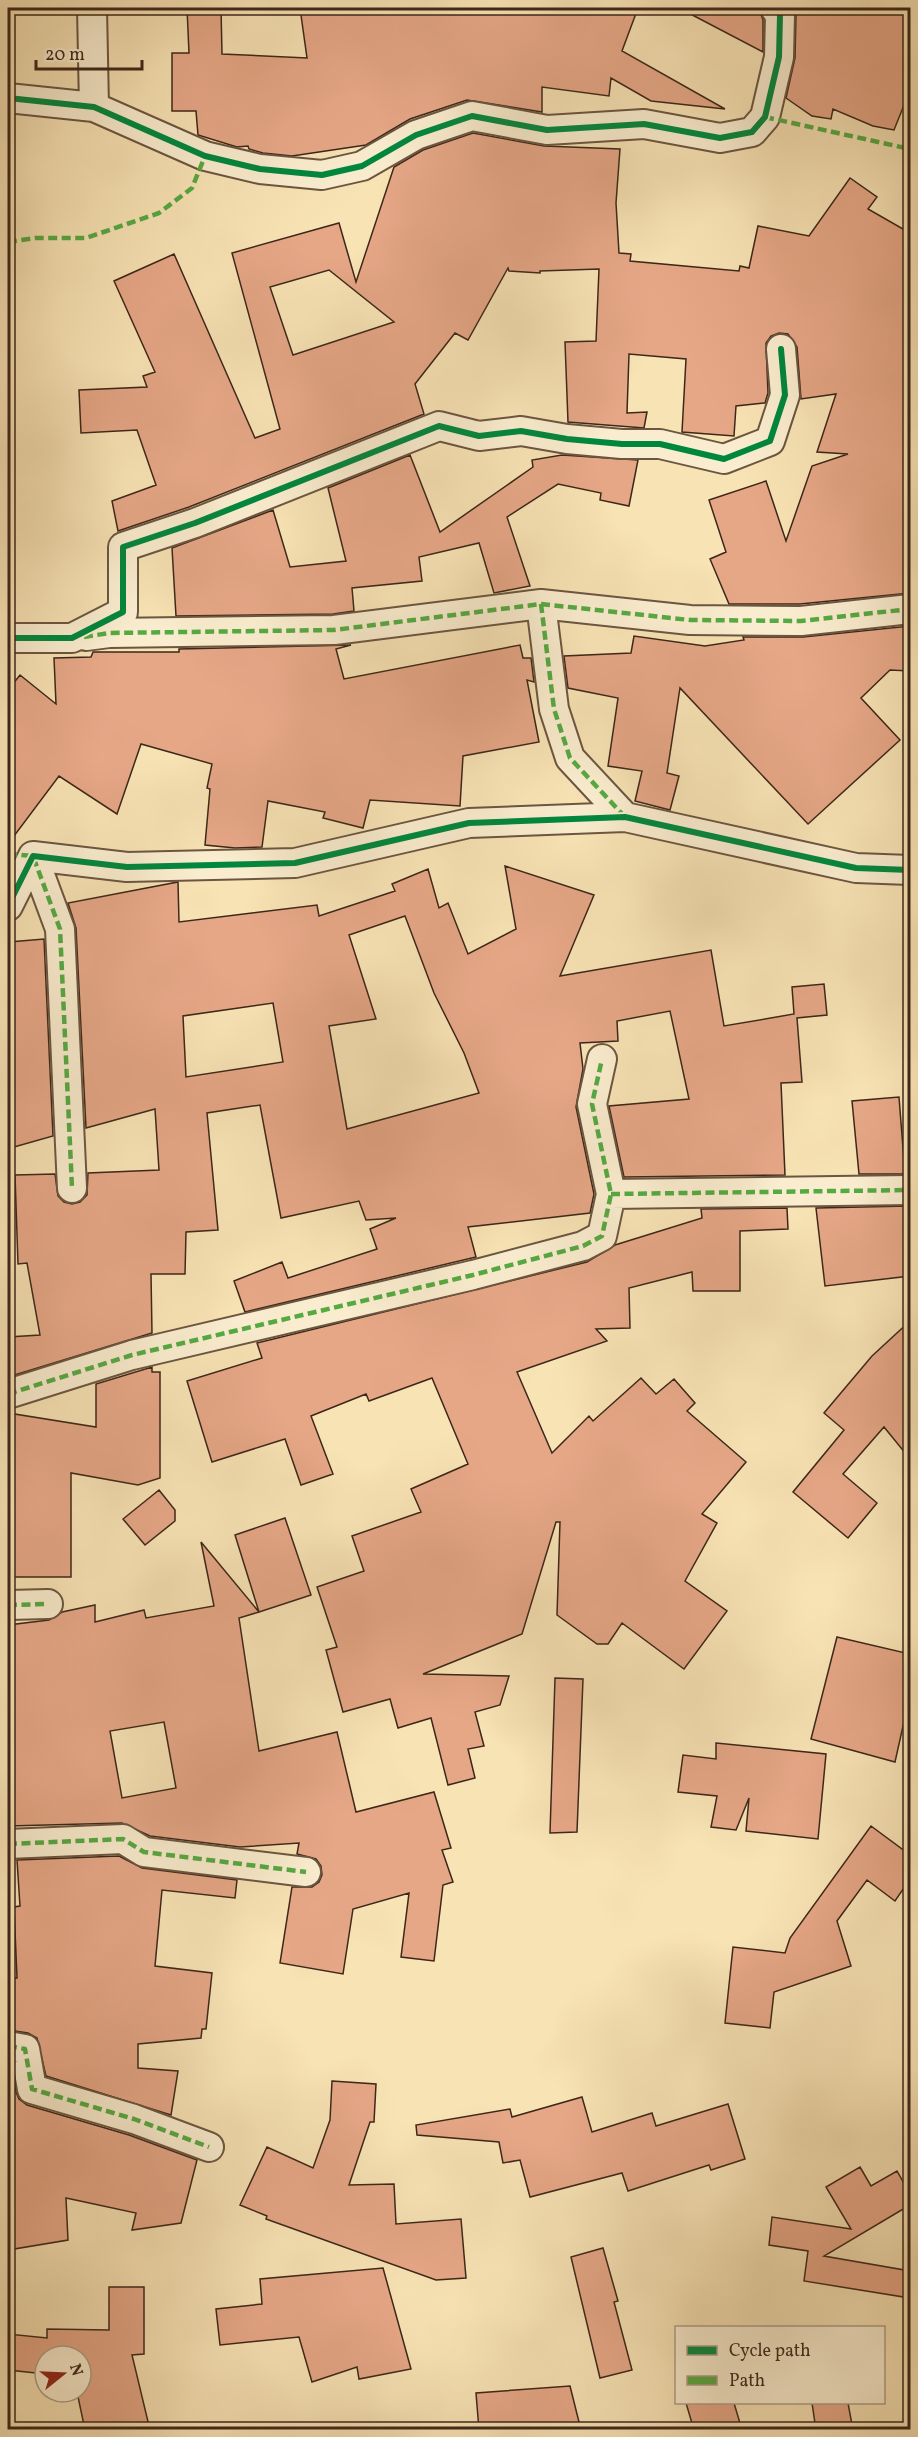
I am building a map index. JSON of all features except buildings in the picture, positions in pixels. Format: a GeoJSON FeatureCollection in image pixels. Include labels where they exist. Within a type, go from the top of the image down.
{"type":"FeatureCollection","features":[{"type":"Feature","properties":{"kind":"street"},"geometry":{"type":"LineString","coordinates":[[92,8],[94,107]]}},
{"type":"Feature","properties":{"kind":"street"},"geometry":{"type":"LineString","coordinates":[[8,98],[94,107],[205,156],[260,169],[322,175],[362,166],[416,135],[472,116],[547,130],[644,124],[720,138],[752,132],[765,117],[779,57],[780,15],[775,8]]}},
{"type":"Feature","properties":{"kind":"street"},"geometry":{"type":"LineString","coordinates":[[72,638],[123,612],[123,547],[195,523],[439,426],[479,436],[521,430],[567,439],[622,444],[660,444],[724,459],[759,446],[770,441],[785,395],[781,349]]}},
{"type":"Feature","properties":{"kind":"street"},"geometry":{"type":"LineString","coordinates":[[541,604],[554,709],[570,758],[625,817]]}},
{"type":"Feature","properties":{"kind":"street"},"geometry":{"type":"LineString","coordinates":[[8,638],[72,638],[109,633],[334,630],[541,604],[690,620],[801,621],[910,609]]}},
{"type":"Feature","properties":{"kind":"street"},"geometry":{"type":"LineString","coordinates":[[33,856],[127,867],[295,863],[470,823],[625,817],[856,868],[910,870]]}},
{"type":"Feature","properties":{"kind":"street"},"geometry":{"type":"LineString","coordinates":[[8,906],[33,856]]}},
{"type":"Feature","properties":{"kind":"street"},"geometry":{"type":"LineString","coordinates":[[33,856],[60,929],[72,1188]]}},
{"type":"Feature","properties":{"kind":"street"},"geometry":{"type":"LineString","coordinates":[[8,1394],[132,1355],[473,1275],[583,1246],[602,1236],[611,1194],[592,1104],[602,1059]]}},
{"type":"Feature","properties":{"kind":"street"},"geometry":{"type":"LineString","coordinates":[[611,1194],[910,1190]]}},
{"type":"Feature","properties":{"kind":"street"},"geometry":{"type":"LineString","coordinates":[[8,1605],[48,1604]]}},
{"type":"Feature","properties":{"kind":"street"},"geometry":{"type":"LineString","coordinates":[[8,1844],[123,1839],[144,1852],[306,1872]]}},
{"type":"Feature","properties":{"kind":"street"},"geometry":{"type":"LineString","coordinates":[[8,2046],[25,2049],[32,2089],[134,2119],[209,2147]]}},
{"type":"Feature","properties":{"kind":"marked path"},"geometry":{"type":"LineString","coordinates":[[765,117],[910,149]]}},
{"type":"Feature","properties":{"kind":"marked path"},"geometry":{"type":"LineString","coordinates":[[8,242],[35,238],[86,238],[159,213],[192,188],[205,156]]}},
{"type":"Feature","properties":{"kind":"marked path"},"geometry":{"type":"LineString","coordinates":[[541,604],[554,709],[570,758],[625,817]]}},
{"type":"Feature","properties":{"kind":"marked path"},"geometry":{"type":"LineString","coordinates":[[84,637],[109,633],[334,630],[541,604],[690,620],[801,621],[910,609]]}},
{"type":"Feature","properties":{"kind":"marked path"},"geometry":{"type":"LineString","coordinates":[[8,854],[33,856],[60,929],[72,1188]]}},
{"type":"Feature","properties":{"kind":"marked path"},"geometry":{"type":"LineString","coordinates":[[8,1394],[132,1355],[473,1275],[583,1246],[602,1236],[611,1194],[592,1104],[602,1059]]}},
{"type":"Feature","properties":{"kind":"marked path"},"geometry":{"type":"LineString","coordinates":[[611,1194],[910,1190]]}},
{"type":"Feature","properties":{"kind":"marked path"},"geometry":{"type":"LineString","coordinates":[[8,1605],[48,1604]]}},
{"type":"Feature","properties":{"kind":"marked path"},"geometry":{"type":"LineString","coordinates":[[8,1844],[123,1839],[144,1852],[306,1872]]}},
{"type":"Feature","properties":{"kind":"marked path"},"geometry":{"type":"LineString","coordinates":[[8,2046],[25,2049],[32,2089],[134,2119],[209,2147]]}},
{"type":"Feature","properties":{"kind":"cycle path"},"geometry":{"type":"LineString","coordinates":[[8,98],[94,107],[205,156],[260,169],[322,175],[362,166],[416,135],[472,116],[547,130],[644,124],[720,138],[752,132],[765,117],[779,57],[780,15],[775,8]]}},
{"type":"Feature","properties":{"kind":"cycle path"},"geometry":{"type":"LineString","coordinates":[[8,638],[72,638],[123,612],[123,547],[195,523],[439,426],[479,436],[521,431],[567,439],[622,444],[660,444],[724,459],[770,441],[785,395],[781,349]]}},
{"type":"Feature","properties":{"kind":"cycle path"},"geometry":{"type":"LineString","coordinates":[[8,906],[33,856],[127,867],[295,863],[469,823],[625,817],[856,868],[910,870]]}}]}
